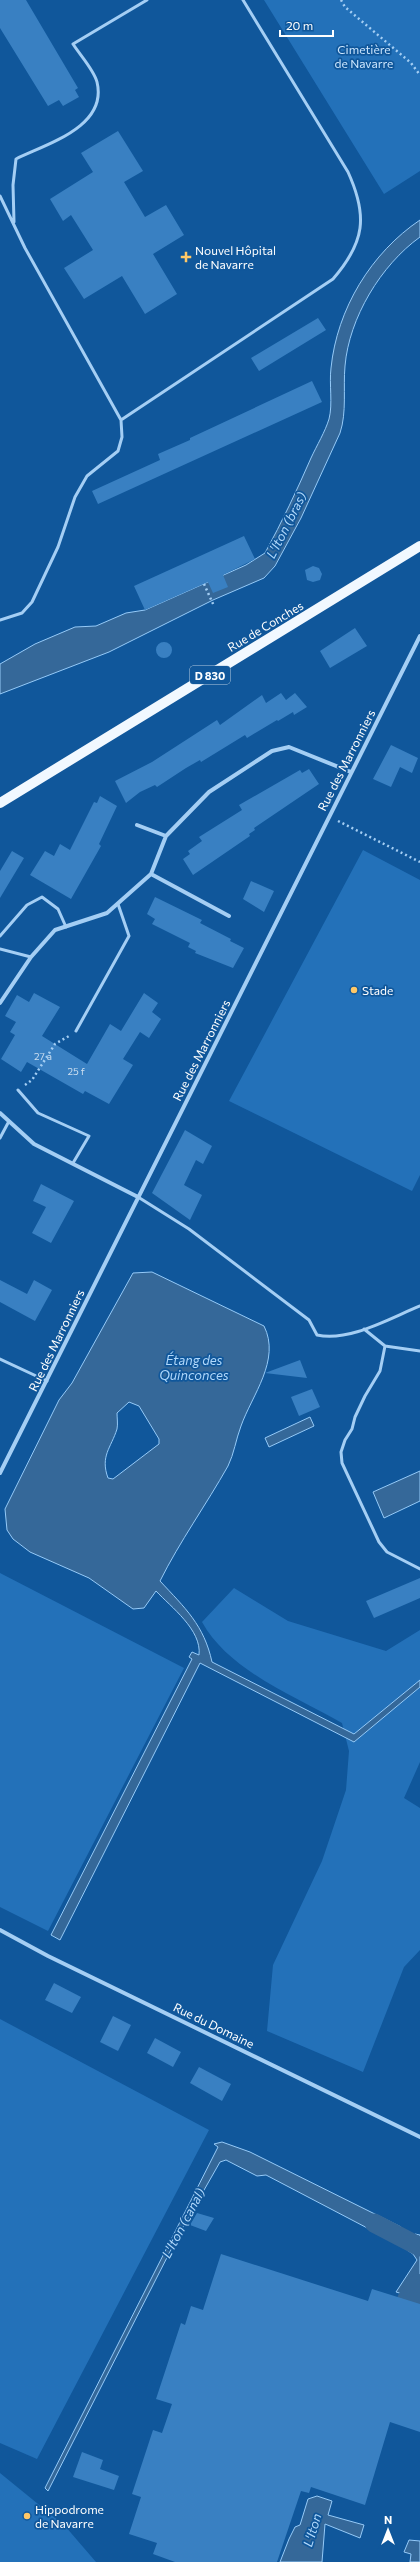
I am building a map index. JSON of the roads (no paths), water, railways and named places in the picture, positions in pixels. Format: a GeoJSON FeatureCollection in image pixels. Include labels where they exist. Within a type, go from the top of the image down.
{"type":"FeatureCollection","features":[{"type":"Feature","properties":{"kind":"main road","name":"Rue de Conches"},"geometry":{"type":"LineString","coordinates":[[0,803],[420,546]]}},
{"type":"Feature","properties":{"kind":"street","name":"Rue des Marronniers"},"geometry":{"type":"LineString","coordinates":[[0,1473],[420,636]]}},
{"type":"Feature","properties":{"kind":"street"},"geometry":{"type":"LineString","coordinates":[[0,1003],[31,957],[55,930],[107,913],[150,874],[166,836],[209,792],[272,751],[289,747],[351,772]]}},
{"type":"Feature","properties":{"kind":"street"},"geometry":{"type":"LineString","coordinates":[[137,825],[166,836]]}},
{"type":"Feature","properties":{"kind":"street"},"geometry":{"type":"LineString","coordinates":[[150,874],[229,916]]}},
{"type":"Feature","properties":{"kind":"street"},"geometry":{"type":"LineString","coordinates":[[0,1113],[8,1123],[34,1144],[138,1197]]}},
{"type":"Feature","properties":{"kind":"street","name":"Rue du Domaine"},"geometry":{"type":"LineString","coordinates":[[0,1930],[48,1956],[420,2137]]}},
{"type":"Feature","properties":{"kind":"lane"},"geometry":{"type":"LineString","coordinates":[[14,224],[13,185],[16,159],[83,125],[93,114],[98,93],[97,82],[73,44],[147,0]]}},
{"type":"Feature","properties":{"kind":"lane"},"geometry":{"type":"LineString","coordinates":[[121,420],[333,279],[348,262],[358,243],[362,219],[359,196],[348,172],[243,0]]}},
{"type":"Feature","properties":{"kind":"lane"},"geometry":{"type":"LineString","coordinates":[[0,196],[121,420],[122,437],[118,451],[87,476],[75,496],[58,547],[32,602],[22,613],[0,620]]}},
{"type":"Feature","properties":{"kind":"lane"},"geometry":{"type":"LineString","coordinates":[[0,936],[27,905],[42,897],[58,909],[66,927]]}},
{"type":"Feature","properties":{"kind":"lane"},"geometry":{"type":"LineString","coordinates":[[76,1031],[129,936],[118,904]]}},
{"type":"Feature","properties":{"kind":"lane"},"geometry":{"type":"LineString","coordinates":[[0,949],[31,957]]}},
{"type":"Feature","properties":{"kind":"lane"},"geometry":{"type":"LineString","coordinates":[[18,1090],[38,1113],[88,1136],[73,1163]]}},
{"type":"Feature","properties":{"kind":"lane"},"geometry":{"type":"LineString","coordinates":[[0,1138],[8,1123]]}},
{"type":"Feature","properties":{"kind":"lane"},"geometry":{"type":"LineString","coordinates":[[138,1197],[189,1229],[309,1320],[317,1335],[331,1338],[364,1328],[420,1306]]}},
{"type":"Feature","properties":{"kind":"lane"},"geometry":{"type":"LineString","coordinates":[[364,1328],[385,1346],[420,1351]]}},
{"type":"Feature","properties":{"kind":"lane"},"geometry":{"type":"LineString","coordinates":[[385,1346],[380,1371],[365,1396],[355,1418],[352,1429],[345,1440],[341,1452],[342,1463],[379,1542],[387,1552],[420,1569]]}},
{"type":"Feature","properties":{"kind":"lane"},"geometry":{"type":"LineString","coordinates":[[0,1359],[47,1381]]}},
{"type":"Feature","properties":{"kind":"water","name":"L'Iton (bras)"},"geometry":{"type":"Polygon","coordinates":[[[420,220],[420,237],[392,262],[380,277],[360,311],[348,348],[345,366],[344,408],[340,433],[301,518],[275,566],[264,578],[213,600],[109,652],[0,694],[0,664],[35,644],[75,627],[96,626],[126,613],[145,610],[246,565],[265,553],[289,506],[329,419],[331,407],[331,368],[335,346],[349,304],[359,284],[386,249],[402,233],[420,220]]]}},
{"type":"Feature","properties":{"kind":"water","name":"Étang des Quinconces"},"geometry":{"type":"Polygon","coordinates":[[[152,1272],[264,1326],[268,1339],[269,1352],[263,1377],[241,1426],[228,1466],[160,1581],[199,1627],[212,1662],[354,1734],[420,1680],[420,1687],[354,1742],[200,1663],[60,1940],[51,1935],[192,1659],[189,1657],[192,1652],[199,1655],[199,1646],[191,1628],[156,1591],[144,1608],[133,1609],[89,1578],[30,1552],[13,1539],[7,1530],[5,1509],[59,1400],[72,1383],[133,1273],[152,1272]],[[129,1402],[117,1413],[117,1429],[107,1452],[105,1464],[108,1478],[113,1479],[159,1444],[159,1439],[139,1406],[129,1402]]]}},
{"type":"Feature","properties":{"kind":"water"},"geometry":{"type":"Polygon","coordinates":[[[310,1417],[314,1426],[269,1447],[265,1438],[310,1417]]]}},
{"type":"Feature","properties":{"kind":"water"},"geometry":{"type":"Polygon","coordinates":[[[420,1471],[420,1501],[384,1518],[373,1492],[420,1471]]]}},
{"type":"Feature","properties":{"kind":"water"},"geometry":{"type":"Polygon","coordinates":[[[222,2142],[250,2152],[401,2227],[394,2242],[266,2175],[257,2176],[226,2160],[220,2162],[179,2234],[48,2491],[45,2488],[218,2147],[214,2144],[222,2142]]]}},
{"type":"Feature","properties":{"kind":"water"},"geometry":{"type":"Polygon","coordinates":[[[415,2234],[420,2235],[420,2299],[396,2292],[417,2260],[413,2254],[407,2250],[415,2234]]]}},
{"type":"Feature","properties":{"kind":"water"},"geometry":{"type":"Polygon","coordinates":[[[317,2496],[332,2501],[328,2515],[364,2525],[360,2538],[325,2524],[322,2562],[280,2562],[295,2527],[300,2525],[308,2499],[317,2496]]]}},
{"type":"Feature","properties":{"kind":"water"},"geometry":{"type":"Polygon","coordinates":[[[409,2540],[420,2541],[420,2562],[410,2562],[411,2554],[404,2552],[409,2540]]]}},
{"type":"Feature","properties":{"kind":"waterway","name":"L'Iton (canal)"},"geometry":{"type":"LineString","coordinates":[[374,2223],[420,2247]]}},
{"type":"Feature","properties":{"kind":"waterway","name":"L'Iton"},"geometry":{"type":"LineString","coordinates":[[413,2301],[420,2290]]}},
{"type":"Feature","properties":{"kind":"place","name":"Nouvel Hôpital de Navarre"},"geometry":{"type":"Point","coordinates":[186,257]}},
{"type":"Feature","properties":{"kind":"place","name":"Stade"},"geometry":{"type":"Point","coordinates":[354,990]}},
{"type":"Feature","properties":{"kind":"place","name":"Hippodrome de Navarre"},"geometry":{"type":"Point","coordinates":[27,2516]}},
{"type":"Feature","properties":{"kind":"park label","name":"Cimetière de Navarre"},"geometry":{"type":"Point","coordinates":[364,56]}}]}
